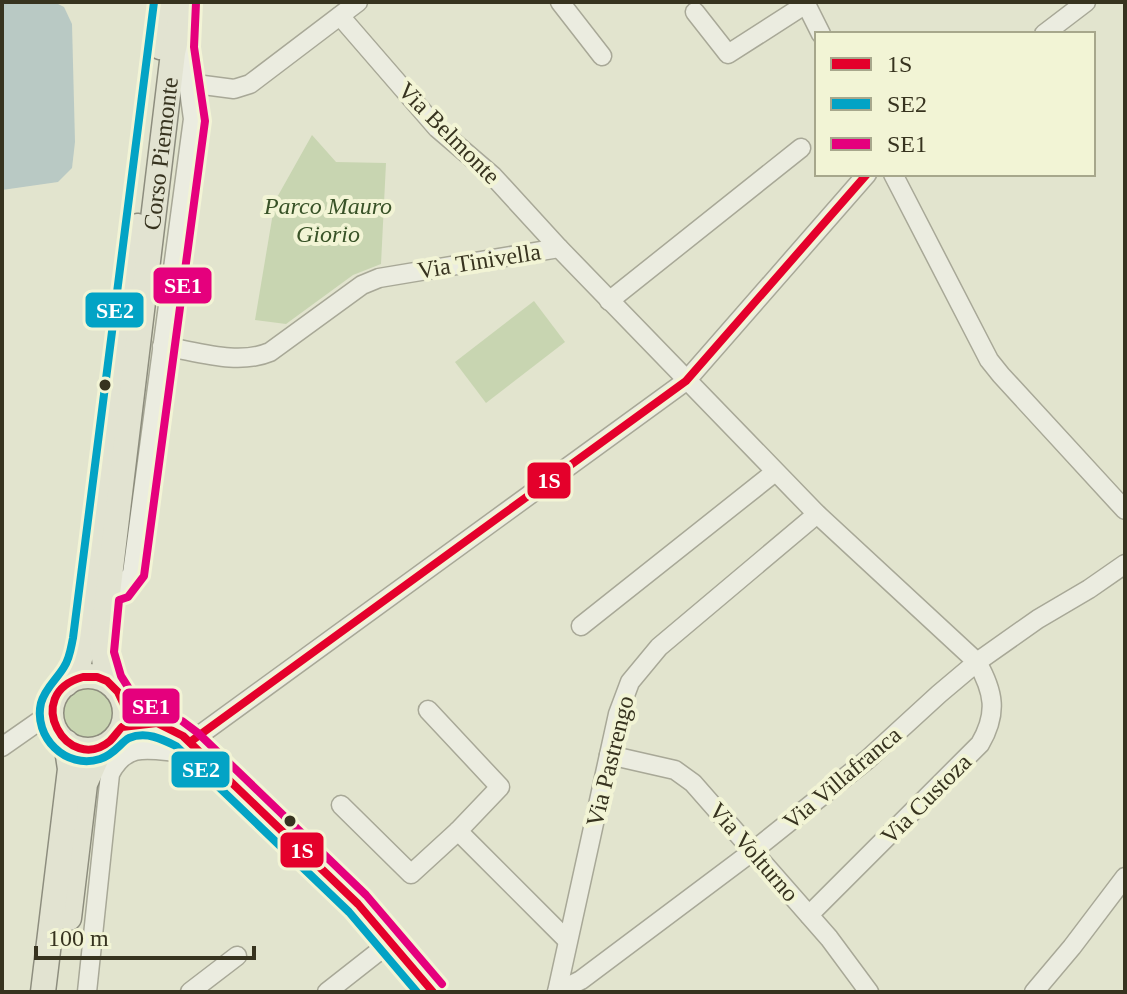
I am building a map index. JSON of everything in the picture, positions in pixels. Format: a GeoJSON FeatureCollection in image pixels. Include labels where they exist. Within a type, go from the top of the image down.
{"type":"FeatureCollection","features":[{"type":"Feature","properties":{"kind":"main road","name":"Corso Piemonte"},"geometry":{"type":"LineString","coordinates":[[121,708],[106,673],[103,657],[178,4]]}},
{"type":"Feature","properties":{"kind":"main road","name":"Corso Piemonte"},"geometry":{"type":"LineString","coordinates":[[66,684],[77,670],[85,640],[178,4]]}},
{"type":"Feature","properties":{"kind":"main road"},"geometry":{"type":"LineString","coordinates":[[76,678],[98,678],[121,708],[117,736],[101,748],[76,748],[66,742],[53,723],[54,701],[66,684],[76,678]]}},
{"type":"Feature","properties":{"kind":"main road"},"geometry":{"type":"LineString","coordinates":[[43,992],[70,769],[66,742]]}},
{"type":"Feature","properties":{"kind":"main road"},"geometry":{"type":"LineString","coordinates":[[59,992],[85,784],[101,748]]}},
{"type":"Feature","properties":{"kind":"street"},"geometry":{"type":"LineString","coordinates":[[188,83],[234,89],[250,84],[358,2]]}},
{"type":"Feature","properties":{"kind":"street"},"geometry":{"type":"LineString","coordinates":[[560,2],[602,56]]}},
{"type":"Feature","properties":{"kind":"street"},"geometry":{"type":"LineString","coordinates":[[1047,32],[1086,2]]}},
{"type":"Feature","properties":{"kind":"street"},"geometry":{"type":"LineString","coordinates":[[695,12],[728,54],[805,3],[820,32]]}},
{"type":"Feature","properties":{"kind":"street","name":"Corso Piemonte"},"geometry":{"type":"LineString","coordinates":[[109,588],[120,588],[132,574],[193,119],[178,4]]}},
{"type":"Feature","properties":{"kind":"street","name":"Via Belmonte"},"geometry":{"type":"LineString","coordinates":[[340,16],[437,128],[493,176],[559,248]]}},
{"type":"Feature","properties":{"kind":"street"},"geometry":{"type":"LineString","coordinates":[[609,301],[801,148]]}},
{"type":"Feature","properties":{"kind":"street"},"geometry":{"type":"LineString","coordinates":[[87,992],[108,787],[115,764],[122,756],[142,749],[189,754],[686,381],[865,176]]}},
{"type":"Feature","properties":{"kind":"street"},"geometry":{"type":"LineString","coordinates":[[894,176],[989,360],[1125,510]]}},
{"type":"Feature","properties":{"kind":"street","name":"Via Tinivella"},"geometry":{"type":"LineString","coordinates":[[162,346],[243,359],[256,358],[270,352],[362,285],[379,278],[559,248],[817,514],[977,662]]}},
{"type":"Feature","properties":{"kind":"street"},"geometry":{"type":"LineString","coordinates":[[581,626],[775,472]]}},
{"type":"Feature","properties":{"kind":"street","name":"Via Pastrengo"},"geometry":{"type":"LineString","coordinates":[[557,992],[609,755],[630,682],[648,657],[817,514]]}},
{"type":"Feature","properties":{"kind":"street","name":"Via Villafranca"},"geometry":{"type":"LineString","coordinates":[[557,992],[581,980],[753,851],[868,759],[977,662],[1027,626],[1125,564]]}},
{"type":"Feature","properties":{"kind":"street","name":"Via Custoza"},"geometry":{"type":"LineString","coordinates":[[809,915],[980,744],[991,714],[993,698],[977,662]]}},
{"type":"Feature","properties":{"kind":"street"},"geometry":{"type":"LineString","coordinates":[[121,708],[176,731],[195,747],[358,904],[433,992]]}},
{"type":"Feature","properties":{"kind":"street"},"geometry":{"type":"LineString","coordinates":[[341,805],[411,874],[500,787],[428,710]]}},
{"type":"Feature","properties":{"kind":"street"},"geometry":{"type":"LineString","coordinates":[[2,747],[52,712]]}},
{"type":"Feature","properties":{"kind":"street","name":"Via Volturno"},"geometry":{"type":"LineString","coordinates":[[609,755],[683,774],[809,915],[869,992]]}},
{"type":"Feature","properties":{"kind":"street"},"geometry":{"type":"LineString","coordinates":[[458,831],[567,940]]}},
{"type":"Feature","properties":{"kind":"street"},"geometry":{"type":"LineString","coordinates":[[77,856],[87,879],[91,957]]}},
{"type":"Feature","properties":{"kind":"street"},"geometry":{"type":"LineString","coordinates":[[1034,992],[1125,877]]}},
{"type":"Feature","properties":{"kind":"street"},"geometry":{"type":"LineString","coordinates":[[327,992],[392,941]]}},
{"type":"Feature","properties":{"kind":"street"},"geometry":{"type":"LineString","coordinates":[[190,992],[237,956]]}},
{"type":"Feature","properties":{"kind":"green space","name":"Parco Mauro Giorio"},"geometry":{"type":"Polygon","coordinates":[[[312,135],[336,162],[386,163],[381,264],[353,275],[286,324],[255,320],[275,201],[312,135]]]}},
{"type":"Feature","properties":{"kind":"green space"},"geometry":{"type":"Polygon","coordinates":[[[534,301],[565,342],[486,403],[455,362],[534,301]]]}},
{"type":"Feature","properties":{"kind":"green space"},"geometry":{"type":"Polygon","coordinates":[[[88,685],[108,693],[116,713],[108,733],[88,741],[68,733],[60,713],[68,693],[88,685]]]}},
{"type":"Feature","properties":{"kind":"shaded area"},"geometry":{"type":"Polygon","coordinates":[[[2,2],[54,2],[64,7],[72,24],[75,142],[72,168],[58,182],[2,190],[2,2]]]}},
{"type":"Feature","properties":{"kind":"transit line","name":"SE2"},"geometry":{"type":"LineString","coordinates":[[154,2],[73,638],[66,664],[41,703],[42,728],[55,748],[75,760],[100,759],[129,738],[142,735],[176,746],[349,912],[417,992]]}},
{"type":"Feature","properties":{"kind":"transit line","name":"SE1"},"geometry":{"type":"LineString","coordinates":[[196,3],[194,47],[205,121],[144,576],[128,597],[119,600],[114,652],[121,676],[135,698],[182,721],[198,733],[366,895],[442,984]]}},
{"type":"Feature","properties":{"kind":"transit line","name":"1S"},"geometry":{"type":"LineString","coordinates":[[190,742],[686,381],[865,176]]}},
{"type":"Feature","properties":{"kind":"transit line","name":"1S"},"geometry":{"type":"LineString","coordinates":[[83,677],[107,681],[118,692],[125,707],[157,723],[122,727],[110,741],[94,749],[79,748],[66,741],[57,728],[53,714],[55,699],[64,686],[83,677]]}},
{"type":"Feature","properties":{"kind":"transit line","name":"1S"},"geometry":{"type":"LineString","coordinates":[[157,723],[183,736],[358,904],[433,992]]}}]}
